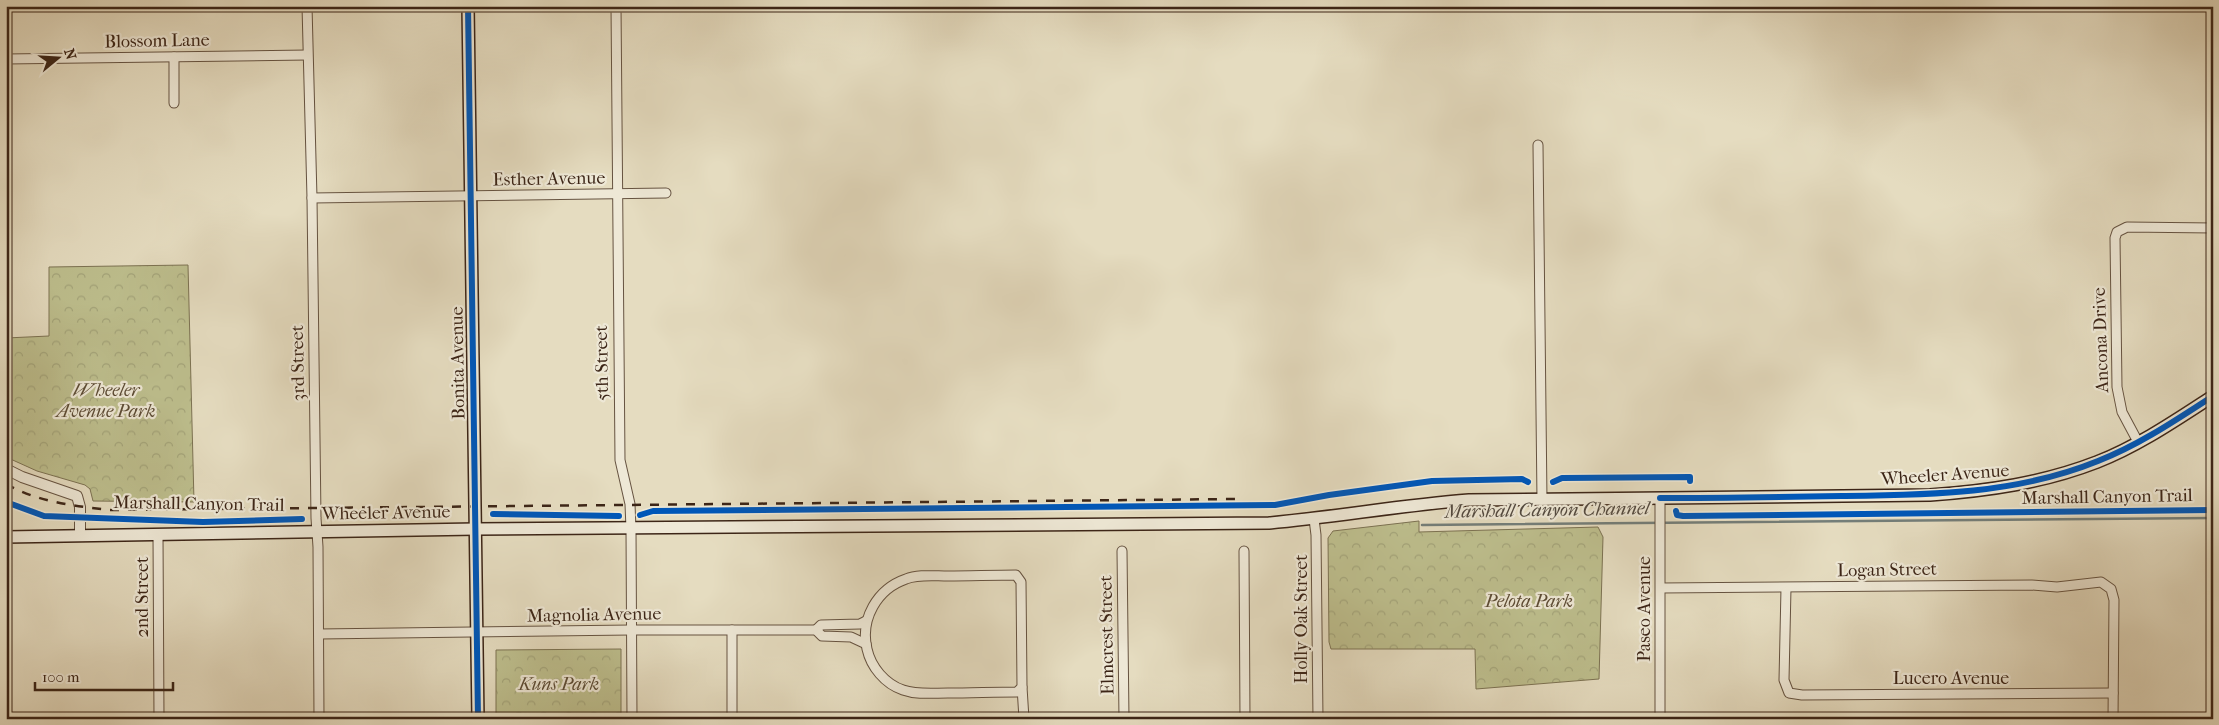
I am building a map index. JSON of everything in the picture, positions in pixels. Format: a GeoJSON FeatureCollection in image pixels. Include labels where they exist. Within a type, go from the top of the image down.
{"type":"FeatureCollection","features":[{"type":"Feature","properties":{"kind":"main road","name":"Bonita Avenue"},"geometry":{"type":"LineString","coordinates":[[468,6],[478,719]]}},
{"type":"Feature","properties":{"kind":"main road","name":"Wheeler Avenue"},"geometry":{"type":"LineString","coordinates":[[6,537],[476,529],[1269,523],[1314,519],[1415,504],[1469,500],[1930,495],[1975,492],[2024,484],[2098,461],[2138,442],[2213,396]]}},
{"type":"Feature","properties":{"kind":"street","name":"3rd Street"},"geometry":{"type":"LineString","coordinates":[[307,6],[312,198],[319,719]]}},
{"type":"Feature","properties":{"kind":"street","name":"5th Street"},"geometry":{"type":"LineString","coordinates":[[616,6],[620,460],[630,504],[632,719]]}},
{"type":"Feature","properties":{"kind":"street","name":"Blossom Lane"},"geometry":{"type":"LineString","coordinates":[[6,59],[307,55]]}},
{"type":"Feature","properties":{"kind":"street"},"geometry":{"type":"LineString","coordinates":[[174,57],[174,103]]}},
{"type":"Feature","properties":{"kind":"street"},"geometry":{"type":"LineString","coordinates":[[1538,145],[1542,500]]}},
{"type":"Feature","properties":{"kind":"street","name":"Esther Avenue"},"geometry":{"type":"LineString","coordinates":[[312,198],[666,193]]}},
{"type":"Feature","properties":{"kind":"street","name":"Ancona Drive"},"geometry":{"type":"LineString","coordinates":[[2138,442],[2122,412],[2116,387],[2114,238],[2117,232],[2127,228],[2213,228]]}},
{"type":"Feature","properties":{"kind":"street"},"geometry":{"type":"LineString","coordinates":[[6,469],[22,477],[77,496],[80,507],[80,536]]}},
{"type":"Feature","properties":{"kind":"street","name":"Paseo Avenue"},"geometry":{"type":"LineString","coordinates":[[1660,498],[1660,719]]}},
{"type":"Feature","properties":{"kind":"street","name":"Holly Oak Street"},"geometry":{"type":"LineString","coordinates":[[1314,519],[1316,534],[1318,719]]}},
{"type":"Feature","properties":{"kind":"street","name":"2nd Street"},"geometry":{"type":"LineString","coordinates":[[158,535],[159,719]]}},
{"type":"Feature","properties":{"kind":"street"},"geometry":{"type":"LineString","coordinates":[[1244,550],[1245,719]]}},
{"type":"Feature","properties":{"kind":"street","name":"Elmcrest Street"},"geometry":{"type":"LineString","coordinates":[[1122,551],[1124,719]]}},
{"type":"Feature","properties":{"kind":"street"},"geometry":{"type":"LineString","coordinates":[[1022,688],[1017,692],[918,694],[902,690],[886,681],[869,658],[866,644],[866,620],[872,606],[887,589],[906,579],[923,576],[1016,575],[1021,582],[1024,719]]}},
{"type":"Feature","properties":{"kind":"street","name":"Logan Street"},"geometry":{"type":"LineString","coordinates":[[1660,588],[2022,585],[2057,587],[2101,582],[2111,589],[2114,600],[2113,693]]}},
{"type":"Feature","properties":{"kind":"street","name":"Lucero Avenue"},"geometry":{"type":"LineString","coordinates":[[1786,588],[1784,680],[1789,693],[1802,695],[2113,693]]}},
{"type":"Feature","properties":{"kind":"street"},"geometry":{"type":"LineString","coordinates":[[816,630],[821,624],[860,624],[866,620]]}},
{"type":"Feature","properties":{"kind":"street"},"geometry":{"type":"LineString","coordinates":[[732,630],[732,719]]}},
{"type":"Feature","properties":{"kind":"street","name":"Magnolia Avenue"},"geometry":{"type":"LineString","coordinates":[[319,634],[816,630],[822,636],[851,637],[866,644]]}},
{"type":"Feature","properties":{"kind":"street"},"geometry":{"type":"LineString","coordinates":[[2113,693],[2113,719]]}},
{"type":"Feature","properties":{"kind":"green space","name":"Wheeler Avenue Park"},"geometry":{"type":"Polygon","coordinates":[[[188,265],[194,502],[93,501],[90,489],[85,485],[37,471],[6,457],[6,338],[49,336],[49,267],[188,265]]]}},
{"type":"Feature","properties":{"kind":"green space","name":"Pelota Park"},"geometry":{"type":"Polygon","coordinates":[[[1419,521],[1419,532],[1598,527],[1603,537],[1599,679],[1476,689],[1475,649],[1331,649],[1329,642],[1328,538],[1333,531],[1419,521]]]}},
{"type":"Feature","properties":{"kind":"green space","name":"Kuns Park"},"geometry":{"type":"Polygon","coordinates":[[[621,649],[621,719],[496,719],[496,650],[621,649]]]}},
{"type":"Feature","properties":{"kind":"waterway","name":"Marshall Canyon Channel"},"geometry":{"type":"LineString","coordinates":[[1422,525],[2213,518]]}},
{"type":"Feature","properties":{"kind":"railway"},"geometry":{"type":"LineString","coordinates":[[6,484],[43,499],[69,505],[109,510],[1237,499]]}},
{"type":"Feature","properties":{"kind":"cycle path"},"geometry":{"type":"LineString","coordinates":[[468,6],[478,719]]}},
{"type":"Feature","properties":{"kind":"cycle path","name":"Marshall Canyon Trail"},"geometry":{"type":"LineString","coordinates":[[1660,498],[1909,495],[2005,486],[2067,472],[2113,455],[2157,432],[2213,396]]}},
{"type":"Feature","properties":{"kind":"cycle path"},"geometry":{"type":"LineString","coordinates":[[1553,482],[1562,478],[1690,477],[1690,481]]}},
{"type":"Feature","properties":{"kind":"cycle path"},"geometry":{"type":"LineString","coordinates":[[640,515],[653,511],[1275,505],[1329,495],[1432,481],[1522,479],[1528,482]]}},
{"type":"Feature","properties":{"kind":"cycle path","name":"Marshall Canyon Trail"},"geometry":{"type":"LineString","coordinates":[[6,502],[44,516],[203,522],[302,519]]}},
{"type":"Feature","properties":{"kind":"cycle path","name":"Marshall Canyon Trail"},"geometry":{"type":"LineString","coordinates":[[1676,511],[1677,515],[1683,516],[2213,510]]}},
{"type":"Feature","properties":{"kind":"cycle path"},"geometry":{"type":"LineString","coordinates":[[493,514],[619,516]]}}]}
